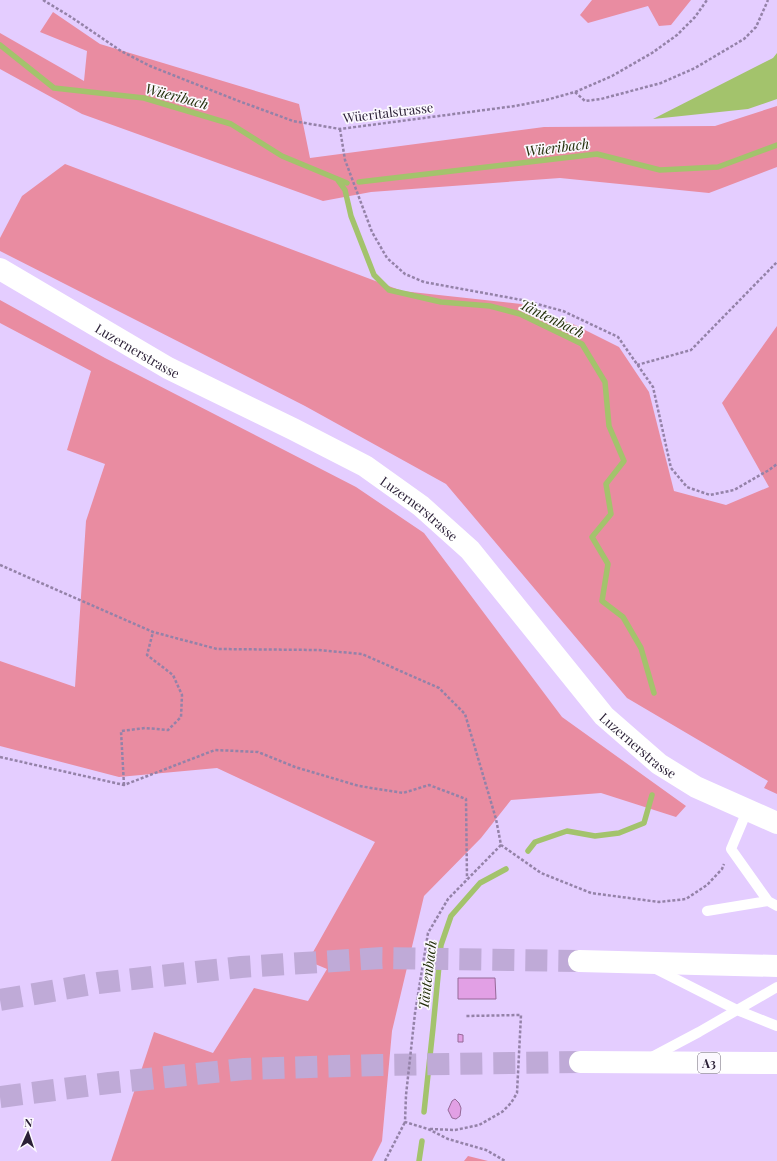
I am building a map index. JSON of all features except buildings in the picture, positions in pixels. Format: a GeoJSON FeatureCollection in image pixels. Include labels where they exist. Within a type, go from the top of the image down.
{"type":"FeatureCollection","features":[{"type":"Feature","properties":{"kind":"main road","name":"Luzernerstrasse"},"geometry":{"type":"LineString","coordinates":[[0,269],[168,368],[365,466],[421,506],[470,550],[604,716],[659,764],[696,787],[747,811],[777,823]]}},
{"type":"Feature","properties":{"kind":"main road"},"geometry":{"type":"LineString","coordinates":[[579,961],[777,966]]}},
{"type":"Feature","properties":{"kind":"main road","name":"A3"},"geometry":{"type":"LineString","coordinates":[[580,1062],[777,1063]]}},
{"type":"Feature","properties":{"kind":"lane"},"geometry":{"type":"LineString","coordinates":[[747,811],[730,849],[772,903]]}},
{"type":"Feature","properties":{"kind":"lane"},"geometry":{"type":"LineString","coordinates":[[708,911],[772,903]]}},
{"type":"Feature","properties":{"kind":"lane"},"geometry":{"type":"LineString","coordinates":[[642,962],[737,1010],[777,1026]]}},
{"type":"Feature","properties":{"kind":"lane"},"geometry":{"type":"LineString","coordinates":[[641,1062],[777,987]]}},
{"type":"Feature","properties":{"kind":"path","name":"Wüeritalstrasse"},"geometry":{"type":"LineString","coordinates":[[43,0],[72,17],[122,51],[150,66],[293,121],[340,129],[514,106],[546,100],[575,92],[612,76],[652,53],[677,35],[695,17],[707,0]]}},
{"type":"Feature","properties":{"kind":"path"},"geometry":{"type":"LineString","coordinates":[[575,92],[585,101],[601,99],[661,83],[695,68],[744,39],[756,27],[768,0]]}},
{"type":"Feature","properties":{"kind":"path"},"geometry":{"type":"LineString","coordinates":[[340,129],[345,160],[372,232],[387,258],[405,274],[424,282],[522,300],[563,312],[618,337],[653,387],[671,468],[687,486],[710,495],[734,490],[777,464]]}},
{"type":"Feature","properties":{"kind":"path"},"geometry":{"type":"LineString","coordinates":[[637,365],[691,350],[777,262]]}},
{"type":"Feature","properties":{"kind":"path"},"geometry":{"type":"LineString","coordinates":[[0,565],[153,632],[217,649],[318,650],[362,654],[439,688],[465,714],[496,819],[501,845],[541,873],[591,893],[658,902],[686,899],[707,885],[722,869],[730,849]]}},
{"type":"Feature","properties":{"kind":"path"},"geometry":{"type":"LineString","coordinates":[[124,785],[121,732],[145,728],[168,730],[181,717],[182,695],[173,675],[147,655],[153,632]]}},
{"type":"Feature","properties":{"kind":"path"},"geometry":{"type":"LineString","coordinates":[[0,757],[124,785],[215,750],[258,752],[295,767],[359,786],[402,793],[430,785],[466,799],[467,879]]}},
{"type":"Feature","properties":{"kind":"path"},"geometry":{"type":"LineString","coordinates":[[385,1161],[405,1122],[406,1095],[415,1014],[428,933],[448,899],[501,845]]}},
{"type":"Feature","properties":{"kind":"path"},"geometry":{"type":"LineString","coordinates":[[428,1129],[454,1130],[479,1125],[502,1112],[511,1103],[517,1093],[521,1015],[466,1016]]}},
{"type":"Feature","properties":{"kind":"path"},"geometry":{"type":"LineString","coordinates":[[405,1122],[428,1129],[448,1139],[486,1150],[505,1161]]}},
{"type":"Feature","properties":{"kind":"shaded area"},"geometry":{"type":"Polygon","coordinates":[[[592,0],[691,0],[671,25],[659,26],[648,6],[588,23],[580,15],[592,0]]]}},
{"type":"Feature","properties":{"kind":"shaded area"},"geometry":{"type":"Polygon","coordinates":[[[53,12],[100,44],[299,104],[310,158],[544,127],[715,126],[777,106],[777,167],[709,193],[560,178],[371,192],[323,201],[82,114],[0,69],[0,33],[84,81],[87,51],[40,32],[53,12]]]}},
{"type":"Feature","properties":{"kind":"shaded area"},"geometry":{"type":"Polygon","coordinates":[[[777,53],[777,99],[748,109],[653,119],[773,58],[777,53]]]}},
{"type":"Feature","properties":{"kind":"shaded area"},"geometry":{"type":"Polygon","coordinates":[[[65,164],[402,291],[521,304],[575,325],[619,347],[649,392],[674,491],[726,505],[769,487],[722,403],[777,326],[777,794],[764,788],[768,781],[627,698],[446,484],[305,406],[0,251],[0,238],[22,196],[65,164]]]}},
{"type":"Feature","properties":{"kind":"shaded area"},"geometry":{"type":"Polygon","coordinates":[[[0,300],[105,358],[356,487],[424,533],[562,717],[686,806],[676,817],[601,793],[511,800],[481,838],[424,896],[392,1031],[382,1141],[372,1161],[111,1161],[154,1032],[213,1053],[254,988],[308,1001],[327,969],[308,961],[375,842],[217,768],[119,777],[0,746],[0,661],[75,687],[86,521],[105,464],[67,450],[91,371],[0,323],[0,300]]]}},
{"type":"Feature","properties":{"kind":"shaded area"},"geometry":{"type":"Polygon","coordinates":[[[468,1156],[488,1161],[464,1161],[468,1156]]]}},
{"type":"Feature","properties":{"kind":"waterway","name":"Wüeribach"},"geometry":{"type":"LineString","coordinates":[[0,45],[54,88],[144,98],[231,124],[282,156],[347,183]]}},
{"type":"Feature","properties":{"kind":"waterway","name":"Wüeribach"},"geometry":{"type":"LineString","coordinates":[[359,182],[597,154],[660,170],[718,167],[777,145]]}},
{"type":"Feature","properties":{"kind":"waterway","name":"Täntenbach"},"geometry":{"type":"LineString","coordinates":[[337,179],[345,190],[351,216],[374,275],[389,290],[441,302],[490,306],[520,314],[582,344],[605,382],[609,426],[624,461],[606,484],[611,514],[592,537],[608,564],[602,601],[623,617],[641,648],[654,693]]}},
{"type":"Feature","properties":{"kind":"waterway","name":"Täntenbach"},"geometry":{"type":"LineString","coordinates":[[528,851],[535,842],[567,831],[595,836],[619,833],[644,823],[652,795]]}},
{"type":"Feature","properties":{"kind":"waterway","name":"Täntenbach"},"geometry":{"type":"LineString","coordinates":[[424,1112],[441,945],[451,916],[480,883],[506,869]]}},
{"type":"Feature","properties":{"kind":"waterway","name":"Täntenbach"},"geometry":{"type":"LineString","coordinates":[[419,1161],[422,1141]]}},
{"type":"Feature","properties":{"kind":"tunnel"},"geometry":{"type":"LineString","coordinates":[[0,1000],[98,983],[241,967],[382,958],[579,961]]}},
{"type":"Feature","properties":{"kind":"tunnel"},"geometry":{"type":"LineString","coordinates":[[0,1097],[109,1083],[244,1069],[580,1062]]}}]}
